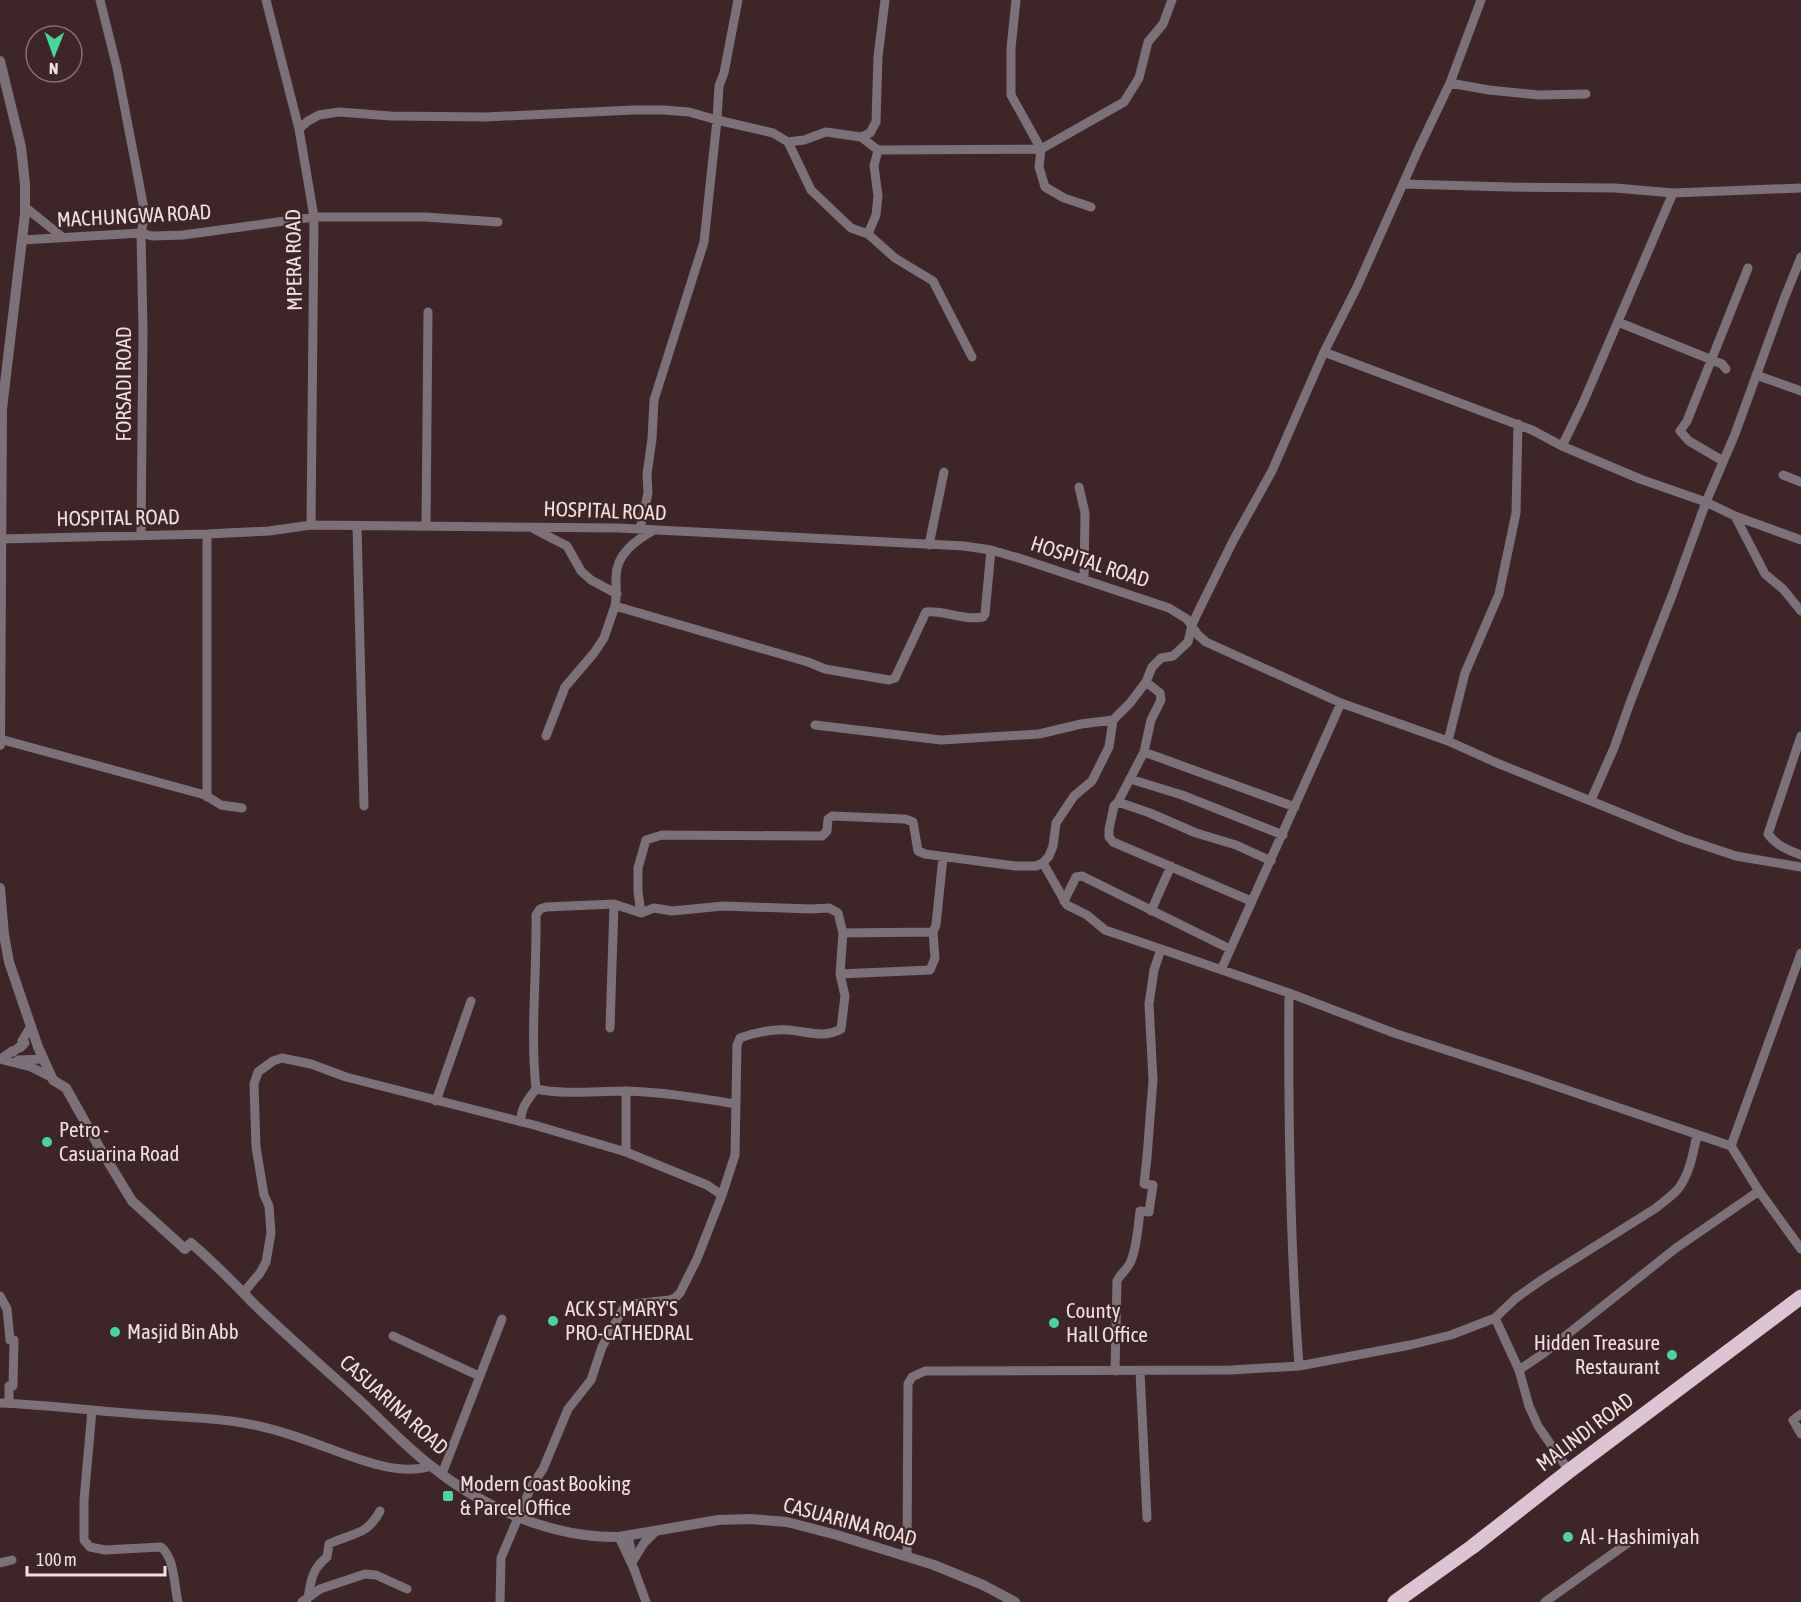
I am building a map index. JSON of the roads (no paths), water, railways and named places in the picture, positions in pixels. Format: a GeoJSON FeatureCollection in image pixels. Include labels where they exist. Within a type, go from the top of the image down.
{"type":"FeatureCollection","features":[{"type":"Feature","properties":{"kind":"highway","name":"MALINDI ROAD"},"geometry":{"type":"LineString","coordinates":[[1403,1600],[1569,1471],[1800,1299]]}},
{"type":"Feature","properties":{"kind":"street","name":"FORSADI ROAD"},"geometry":{"type":"LineString","coordinates":[[100,0],[117,68],[145,214],[141,233],[143,330],[141,535]]}},
{"type":"Feature","properties":{"kind":"street","name":"MPERA ROAD"},"geometry":{"type":"LineString","coordinates":[[266,0],[299,129],[314,217],[311,525]]}},
{"type":"Feature","properties":{"kind":"street"},"geometry":{"type":"LineString","coordinates":[[640,529],[648,493],[647,474],[654,400],[704,242],[719,86],[724,73],[738,0]]}},
{"type":"Feature","properties":{"kind":"street"},"geometry":{"type":"LineString","coordinates":[[861,138],[870,133],[876,122],[878,57],[885,0]]}},
{"type":"Feature","properties":{"kind":"street"},"geometry":{"type":"LineString","coordinates":[[1016,0],[1011,48],[1011,95],[1041,149],[1040,167],[1045,187],[1064,198],[1091,207]]}},
{"type":"Feature","properties":{"kind":"street"},"geometry":{"type":"LineString","coordinates":[[788,142],[804,140],[826,132],[861,138],[878,150],[1041,149],[1124,102],[1139,78],[1148,42],[1163,24],[1172,0]]}},
{"type":"Feature","properties":{"kind":"street"},"geometry":{"type":"LineString","coordinates":[[640,913],[638,868],[645,840],[662,835],[822,836],[827,831],[830,816],[905,819],[913,822],[918,851],[943,857],[1015,866],[1036,866],[1043,863],[1053,846],[1056,823],[1074,795],[1092,781],[1109,747],[1113,720],[1146,682],[1152,667],[1161,658],[1173,656],[1188,642],[1192,625],[1233,541],[1272,471],[1324,352],[1358,287],[1450,83],[1481,0]]}},
{"type":"Feature","properties":{"kind":"street"},"geometry":{"type":"LineString","coordinates":[[0,61],[21,147],[25,184],[22,240],[3,409],[0,745]]}},
{"type":"Feature","properties":{"kind":"street"},"geometry":{"type":"LineString","coordinates":[[1450,83],[1539,95],[1586,94]]}},
{"type":"Feature","properties":{"kind":"street"},"geometry":{"type":"LineString","coordinates":[[299,129],[319,115],[339,112],[391,116],[486,117],[654,110],[689,112],[773,133],[788,142],[811,190],[851,228],[868,234],[895,258],[933,281],[972,357]]}},
{"type":"Feature","properties":{"kind":"street"},"geometry":{"type":"LineString","coordinates":[[868,234],[876,215],[879,196],[874,166],[878,150]]}},
{"type":"Feature","properties":{"kind":"street"},"geometry":{"type":"LineString","coordinates":[[1403,184],[1615,188],[1672,193],[1801,188]]}},
{"type":"Feature","properties":{"kind":"street"},"geometry":{"type":"LineString","coordinates":[[1562,446],[1583,403],[1672,193]]}},
{"type":"Feature","properties":{"kind":"street"},"geometry":{"type":"LineString","coordinates":[[25,207],[61,236]]}},
{"type":"Feature","properties":{"kind":"street","name":"MACHUNGWA ROAD"},"geometry":{"type":"LineString","coordinates":[[22,240],[141,233],[152,236],[183,235],[314,217],[425,217],[498,222]]}},
{"type":"Feature","properties":{"kind":"street"},"geometry":{"type":"LineString","coordinates":[[1591,800],[1614,748],[1630,700],[1673,593],[1706,502],[1735,434],[1801,257]]}},
{"type":"Feature","properties":{"kind":"street"},"geometry":{"type":"LineString","coordinates":[[1723,461],[1689,441],[1680,431],[1687,421],[1748,268]]}},
{"type":"Feature","properties":{"kind":"street"},"geometry":{"type":"LineString","coordinates":[[426,526],[428,312]]}},
{"type":"Feature","properties":{"kind":"street"},"geometry":{"type":"LineString","coordinates":[[1618,322],[1722,364],[1726,369]]}},
{"type":"Feature","properties":{"kind":"street"},"geometry":{"type":"LineString","coordinates":[[1324,352],[1518,424],[1562,446],[1640,479],[1706,502],[1735,516],[1801,540]]}},
{"type":"Feature","properties":{"kind":"street"},"geometry":{"type":"LineString","coordinates":[[1756,375],[1801,391]]}},
{"type":"Feature","properties":{"kind":"street"},"geometry":{"type":"LineString","coordinates":[[1448,741],[1465,673],[1499,594],[1516,513],[1518,424]]}},
{"type":"Feature","properties":{"kind":"street"},"geometry":{"type":"LineString","coordinates":[[929,545],[944,472]]}},
{"type":"Feature","properties":{"kind":"street"},"geometry":{"type":"LineString","coordinates":[[1783,475],[1801,482]]}},
{"type":"Feature","properties":{"kind":"street"},"geometry":{"type":"LineString","coordinates":[[1079,487],[1085,513],[1084,579]]}},
{"type":"Feature","properties":{"kind":"street"},"geometry":{"type":"LineString","coordinates":[[1735,516],[1765,574],[1783,589],[1801,611]]}},
{"type":"Feature","properties":{"kind":"street","name":"HOSPITAL ROAD"},"geometry":{"type":"LineString","coordinates":[[1,539],[207,534],[269,531],[311,525],[357,525],[640,529],[964,546],[991,550],[1168,608],[1181,614],[1206,642],[1341,703],[1448,741],[1664,830],[1736,856],[1801,867]]}},
{"type":"Feature","properties":{"kind":"street"},"geometry":{"type":"LineString","coordinates":[[357,525],[364,806]]}},
{"type":"Feature","properties":{"kind":"street"},"geometry":{"type":"LineString","coordinates":[[531,527],[567,546],[581,571],[591,580],[617,594]]}},
{"type":"Feature","properties":{"kind":"street"},"geometry":{"type":"LineString","coordinates":[[546,736],[565,687],[604,638],[615,606],[617,594],[615,575],[618,563],[627,549],[654,530]]}},
{"type":"Feature","properties":{"kind":"street"},"geometry":{"type":"LineString","coordinates":[[207,534],[207,797]]}},
{"type":"Feature","properties":{"kind":"street"},"geometry":{"type":"LineString","coordinates":[[615,606],[816,664],[825,669],[889,680],[896,678],[926,612],[983,617],[991,550]]}},
{"type":"Feature","properties":{"kind":"street"},"geometry":{"type":"LineString","coordinates":[[1146,682],[1160,693],[1161,697],[1151,720],[1144,752],[1114,806],[1108,837],[1113,842],[1251,901]]}},
{"type":"Feature","properties":{"kind":"street"},"geometry":{"type":"LineString","coordinates":[[1221,970],[1341,703]]}},
{"type":"Feature","properties":{"kind":"street"},"geometry":{"type":"LineString","coordinates":[[815,724],[941,740],[1039,734],[1081,724],[1113,720]]}},
{"type":"Feature","properties":{"kind":"street"},"geometry":{"type":"LineString","coordinates":[[1801,736],[1768,834],[1773,842],[1801,855]]}},
{"type":"Feature","properties":{"kind":"street"},"geometry":{"type":"LineString","coordinates":[[0,739],[207,797],[221,805],[242,808]]}},
{"type":"Feature","properties":{"kind":"street"},"geometry":{"type":"LineString","coordinates":[[1144,752],[1295,807]]}},
{"type":"Feature","properties":{"kind":"street"},"geometry":{"type":"LineString","coordinates":[[1130,779],[1182,795],[1283,835]]}},
{"type":"Feature","properties":{"kind":"street"},"geometry":{"type":"LineString","coordinates":[[1118,802],[1196,833],[1236,844],[1271,861]]}},
{"type":"Feature","properties":{"kind":"street"},"geometry":{"type":"LineString","coordinates":[[840,974],[930,970],[935,958],[933,932],[936,925],[943,857]]}},
{"type":"Feature","properties":{"kind":"street"},"geometry":{"type":"LineString","coordinates":[[1043,863],[1067,905],[1087,915],[1105,930],[1289,993],[1394,1033],[1731,1146],[1759,1191],[1801,1249]]}},
{"type":"Feature","properties":{"kind":"street"},"geometry":{"type":"LineString","coordinates":[[1151,911],[1171,866]]}},
{"type":"Feature","properties":{"kind":"street"},"geometry":{"type":"LineString","coordinates":[[1064,901],[1076,878],[1082,876],[1230,949]]}},
{"type":"Feature","properties":{"kind":"street","name":"CASUARINA ROAD"},"geometry":{"type":"LineString","coordinates":[[0,888],[9,962],[42,1059],[53,1080],[66,1088],[132,1201],[185,1249],[190,1244],[430,1466],[471,1494],[519,1517],[561,1530],[603,1537],[624,1536],[718,1520],[750,1519],[787,1522],[837,1535],[962,1576],[1015,1602]]}},
{"type":"Feature","properties":{"kind":"street"},"geometry":{"type":"LineString","coordinates":[[610,1028],[614,904]]}},
{"type":"Feature","properties":{"kind":"street"},"geometry":{"type":"LineString","coordinates":[[500,1602],[501,1557],[531,1487],[543,1469],[568,1408],[591,1380],[602,1347],[624,1309],[633,1304],[675,1298],[680,1293],[696,1259],[722,1195],[735,1155],[737,1044],[740,1038],[757,1033],[786,1030],[818,1035],[833,1033],[841,1029],[844,996],[840,974],[843,933],[838,913],[829,908],[723,906],[672,910],[654,908],[640,913],[614,904],[546,907],[537,912],[533,1039],[536,1089],[522,1111],[522,1122]]}},
{"type":"Feature","properties":{"kind":"street"},"geometry":{"type":"LineString","coordinates":[[843,933],[933,932]]}},
{"type":"Feature","properties":{"kind":"street"},"geometry":{"type":"LineString","coordinates":[[1115,1371],[1117,1281],[1131,1261],[1140,1211],[1149,1212],[1153,1185],[1144,1184],[1153,1080],[1149,1004],[1154,970],[1161,949]]}},
{"type":"Feature","properties":{"kind":"street"},"geometry":{"type":"LineString","coordinates":[[1731,1146],[1801,953]]}},
{"type":"Feature","properties":{"kind":"street"},"geometry":{"type":"LineString","coordinates":[[1289,993],[1288,1138],[1294,1303],[1299,1366]]}},
{"type":"Feature","properties":{"kind":"street"},"geometry":{"type":"LineString","coordinates":[[436,1101],[471,1000]]}},
{"type":"Feature","properties":{"kind":"street"},"geometry":{"type":"LineString","coordinates":[[1,1059],[25,1043],[22,1041],[31,1026]]}},
{"type":"Feature","properties":{"kind":"street"},"geometry":{"type":"LineString","coordinates":[[1,1059],[38,1047]]}},
{"type":"Feature","properties":{"kind":"street"},"geometry":{"type":"LineString","coordinates":[[244,1293],[266,1262],[271,1233],[269,1206],[264,1195],[256,1147],[254,1084],[262,1067],[282,1058],[311,1064],[346,1077],[522,1122],[626,1152],[707,1185],[722,1195]]}},
{"type":"Feature","properties":{"kind":"street"},"geometry":{"type":"LineString","coordinates":[[1,1059],[42,1059]]}},
{"type":"Feature","properties":{"kind":"street"},"geometry":{"type":"LineString","coordinates":[[1,1059],[31,1067],[51,1077]]}},
{"type":"Feature","properties":{"kind":"street"},"geometry":{"type":"LineString","coordinates":[[536,1089],[552,1092],[626,1091],[678,1095],[736,1104]]}},
{"type":"Feature","properties":{"kind":"street"},"geometry":{"type":"LineString","coordinates":[[626,1091],[626,1152]]}},
{"type":"Feature","properties":{"kind":"street"},"geometry":{"type":"LineString","coordinates":[[907,1557],[908,1384],[912,1377],[925,1371],[1230,1370],[1299,1366],[1410,1346],[1451,1335],[1496,1318],[1516,1298],[1543,1279],[1656,1208],[1683,1182],[1697,1135]]}},
{"type":"Feature","properties":{"kind":"street"},"geometry":{"type":"LineString","coordinates":[[1519,1370],[1544,1353],[1676,1248],[1759,1191]]}},
{"type":"Feature","properties":{"kind":"street"},"geometry":{"type":"LineString","coordinates":[[0,1296],[7,1309],[10,1340],[14,1340],[13,1386],[9,1386],[5,1403],[225,1419],[260,1426],[368,1462],[410,1470],[430,1466]]}},
{"type":"Feature","properties":{"kind":"street"},"geometry":{"type":"LineString","coordinates":[[442,1474],[502,1318]]}},
{"type":"Feature","properties":{"kind":"street"},"geometry":{"type":"LineString","coordinates":[[1496,1318],[1519,1370],[1529,1406],[1538,1426],[1569,1471]]}},
{"type":"Feature","properties":{"kind":"street"},"geometry":{"type":"LineString","coordinates":[[393,1336],[479,1377]]}},
{"type":"Feature","properties":{"kind":"street"},"geometry":{"type":"LineString","coordinates":[[1140,1371],[1147,1518]]}},
{"type":"Feature","properties":{"kind":"street"},"geometry":{"type":"LineString","coordinates":[[92,1410],[84,1500],[84,1540],[90,1547],[105,1550],[161,1547],[166,1551],[171,1564],[177,1602]]}},
{"type":"Feature","properties":{"kind":"street"},"geometry":{"type":"LineString","coordinates":[[1801,1414],[1793,1420],[1801,1434]]}},
{"type":"Feature","properties":{"kind":"street"},"geometry":{"type":"LineString","coordinates":[[305,1600],[312,1576],[319,1563],[327,1557],[329,1544],[360,1533],[373,1522],[380,1511]]}},
{"type":"Feature","properties":{"kind":"street"},"geometry":{"type":"LineString","coordinates":[[631,1562],[644,1543],[656,1531]]}},
{"type":"Feature","properties":{"kind":"street"},"geometry":{"type":"LineString","coordinates":[[1545,1602],[1639,1534]]}},
{"type":"Feature","properties":{"kind":"street"},"geometry":{"type":"LineString","coordinates":[[624,1536],[646,1602]]}},
{"type":"Feature","properties":{"kind":"street"},"geometry":{"type":"LineString","coordinates":[[603,1537],[631,1562]]}},
{"type":"Feature","properties":{"kind":"street"},"geometry":{"type":"LineString","coordinates":[[0,1563],[12,1560]]}},
{"type":"Feature","properties":{"kind":"street"},"geometry":{"type":"LineString","coordinates":[[305,1600],[320,1589],[365,1574],[376,1575],[407,1589]]}},
{"type":"Feature","properties":{"kind":"place","name":"Petro - Casuarina Road"},"geometry":{"type":"Point","coordinates":[47,1142]}},
{"type":"Feature","properties":{"kind":"place","name":"ACK ST. MARY'S PRO-CATHEDRAL"},"geometry":{"type":"Point","coordinates":[553,1321]}},
{"type":"Feature","properties":{"kind":"place","name":"County Hall Office"},"geometry":{"type":"Point","coordinates":[1054,1323]}},
{"type":"Feature","properties":{"kind":"place","name":"Masjid Bin Abb"},"geometry":{"type":"Point","coordinates":[115,1332]}},
{"type":"Feature","properties":{"kind":"place","name":"Hidden Treasure Restaurant"},"geometry":{"type":"Point","coordinates":[1672,1355]}},
{"type":"Feature","properties":{"kind":"place","name":"Modern Coast Booking & Parcel Office"},"geometry":{"type":"Point","coordinates":[448,1496]}},
{"type":"Feature","properties":{"kind":"place","name":"Al - Hashimiyah"},"geometry":{"type":"Point","coordinates":[1568,1537]}}]}
